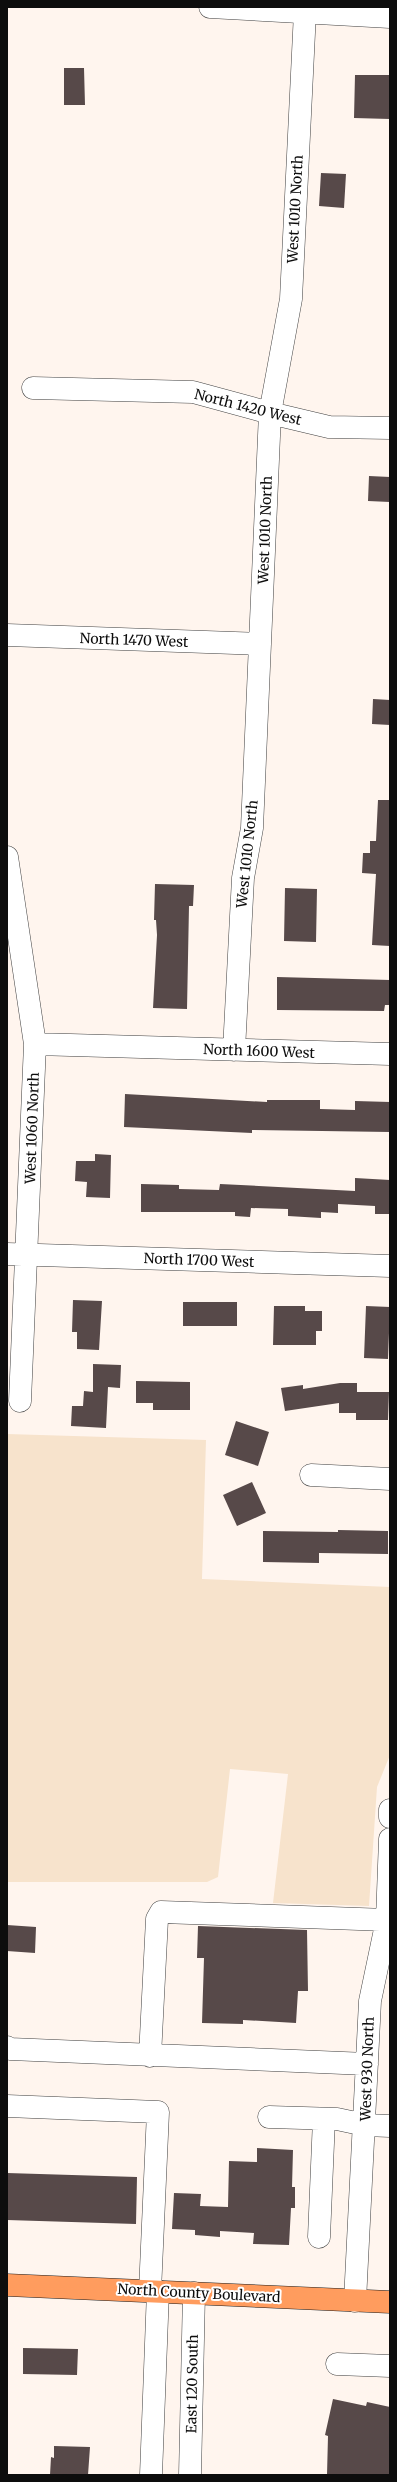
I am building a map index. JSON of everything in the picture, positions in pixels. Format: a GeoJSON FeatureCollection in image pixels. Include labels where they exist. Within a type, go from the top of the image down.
{"type":"FeatureCollection","features":[{"type":"Feature","properties":{"kind":"main road","name":"North County Boulevard"},"geometry":{"type":"LineString","coordinates":[[7,2285],[390,2302]]}},
{"type":"Feature","properties":{"kind":"street"},"geometry":{"type":"LineString","coordinates":[[210,7],[277,9],[390,17]]}},
{"type":"Feature","properties":{"kind":"street","name":"West 1010 North"},"geometry":{"type":"LineString","coordinates":[[234,1050],[243,878],[252,828],[270,413],[291,299],[305,12]]}},
{"type":"Feature","properties":{"kind":"street","name":"North 1420 West"},"geometry":{"type":"LineString","coordinates":[[33,388],[193,392],[270,413],[329,426],[390,428]]}},
{"type":"Feature","properties":{"kind":"street","name":"North 1470 West"},"geometry":{"type":"LineString","coordinates":[[7,635],[260,644]]}},
{"type":"Feature","properties":{"kind":"street","name":"West 1060 North"},"geometry":{"type":"LineString","coordinates":[[7,857],[35,1044],[17,1254],[20,1401]]}},
{"type":"Feature","properties":{"kind":"street","name":"North 1600 West"},"geometry":{"type":"LineString","coordinates":[[35,1044],[390,1054]]}},
{"type":"Feature","properties":{"kind":"street","name":"North 1700 West"},"geometry":{"type":"LineString","coordinates":[[17,1254],[390,1266]]}},
{"type":"Feature","properties":{"kind":"street"},"geometry":{"type":"LineString","coordinates":[[311,1475],[390,1479]]}},
{"type":"Feature","properties":{"kind":"street"},"geometry":{"type":"LineString","coordinates":[[390,1810],[390,1817]]}},
{"type":"Feature","properties":{"kind":"street","name":"West 930 North"},"geometry":{"type":"LineString","coordinates":[[354,2300],[365,2125],[367,2064],[381,1982],[387,1920],[390,1839]]}},
{"type":"Feature","properties":{"kind":"street"},"geometry":{"type":"LineString","coordinates":[[150,2056],[157,1919],[161,1912],[387,1920]]}},
{"type":"Feature","properties":{"kind":"street"},"geometry":{"type":"LineString","coordinates":[[7,2047],[10,2049],[150,2056],[367,2064]]}},
{"type":"Feature","properties":{"kind":"street"},"geometry":{"type":"LineString","coordinates":[[7,2106],[158,2112],[151,2475]]}},
{"type":"Feature","properties":{"kind":"street"},"geometry":{"type":"LineString","coordinates":[[268,2117],[324,2119],[365,2125],[390,2126]]}},
{"type":"Feature","properties":{"kind":"street"},"geometry":{"type":"LineString","coordinates":[[319,2237],[324,2119]]}},
{"type":"Feature","properties":{"kind":"street","name":"East 120 South"},"geometry":{"type":"LineString","coordinates":[[190,2475],[194,2293]]}},
{"type":"Feature","properties":{"kind":"street"},"geometry":{"type":"LineString","coordinates":[[337,2364],[390,2366]]}},
{"type":"Feature","properties":{"kind":"shaded area"},"geometry":{"type":"Polygon","coordinates":[[[7,1434],[206,1440],[202,1579],[390,1587],[390,1755],[377,1787],[369,1906],[273,1903],[288,1774],[230,1769],[218,1877],[207,1882],[7,1882],[7,1434]]]}},
{"type":"Feature","properties":{"kind":"building"},"geometry":{"type":"Polygon","coordinates":[[[64,68],[84,68],[85,105],[64,105],[64,68]]]}},
{"type":"Feature","properties":{"kind":"building"},"geometry":{"type":"Polygon","coordinates":[[[355,75],[390,75],[390,119],[354,118],[355,75]]]}},
{"type":"Feature","properties":{"kind":"building"},"geometry":{"type":"Polygon","coordinates":[[[321,173],[346,174],[344,208],[319,206],[321,173]]]}},
{"type":"Feature","properties":{"kind":"building"},"geometry":{"type":"Polygon","coordinates":[[[369,476],[390,477],[390,502],[368,501],[369,476]]]}},
{"type":"Feature","properties":{"kind":"building"},"geometry":{"type":"Polygon","coordinates":[[[373,699],[390,700],[390,725],[372,724],[373,699]]]}},
{"type":"Feature","properties":{"kind":"building"},"geometry":{"type":"Polygon","coordinates":[[[378,800],[390,800],[390,946],[372,945],[376,874],[362,873],[363,853],[370,853],[370,841],[376,841],[378,800]]]}},
{"type":"Feature","properties":{"kind":"building"},"geometry":{"type":"Polygon","coordinates":[[[155,884],[194,885],[193,906],[189,906],[187,1009],[153,1008],[157,935],[156,920],[154,920],[155,884]]]}},
{"type":"Feature","properties":{"kind":"building"},"geometry":{"type":"Polygon","coordinates":[[[285,888],[317,889],[316,942],[284,941],[285,888]]]}},
{"type":"Feature","properties":{"kind":"building"},"geometry":{"type":"Polygon","coordinates":[[[277,977],[390,980],[390,1005],[385,1005],[384,1011],[277,1010],[277,977]]]}},
{"type":"Feature","properties":{"kind":"building"},"geometry":{"type":"Polygon","coordinates":[[[125,1094],[267,1102],[267,1100],[320,1100],[320,1109],[355,1110],[355,1101],[390,1102],[390,1132],[252,1130],[252,1133],[124,1127],[125,1094]]]}},
{"type":"Feature","properties":{"kind":"building"},"geometry":{"type":"Polygon","coordinates":[[[95,1154],[111,1155],[110,1198],[86,1197],[87,1182],[75,1181],[76,1161],[95,1161],[95,1154]]]}},
{"type":"Feature","properties":{"kind":"building"},"geometry":{"type":"Polygon","coordinates":[[[355,1178],[390,1180],[390,1214],[375,1214],[375,1206],[338,1204],[338,1213],[321,1212],[321,1218],[288,1216],[288,1209],[251,1208],[250,1217],[235,1216],[235,1212],[141,1212],[141,1184],[179,1185],[179,1189],[219,1190],[220,1184],[355,1191],[355,1178]]]}},
{"type":"Feature","properties":{"kind":"building"},"geometry":{"type":"Polygon","coordinates":[[[73,1300],[102,1301],[99,1350],[77,1349],[77,1332],[72,1332],[73,1300]]]}},
{"type":"Feature","properties":{"kind":"building"},"geometry":{"type":"Polygon","coordinates":[[[183,1302],[237,1302],[237,1326],[183,1326],[183,1302]]]}},
{"type":"Feature","properties":{"kind":"building"},"geometry":{"type":"Polygon","coordinates":[[[274,1306],[305,1306],[305,1311],[322,1311],[322,1331],[316,1331],[316,1345],[273,1345],[274,1306]]]}},
{"type":"Feature","properties":{"kind":"building"},"geometry":{"type":"Polygon","coordinates":[[[366,1306],[390,1307],[388,1359],[364,1358],[366,1306]]]}},
{"type":"Feature","properties":{"kind":"building"},"geometry":{"type":"Polygon","coordinates":[[[93,1364],[121,1365],[120,1388],[108,1387],[106,1428],[71,1426],[72,1406],[83,1406],[84,1391],[93,1392],[93,1364]]]}},
{"type":"Feature","properties":{"kind":"building"},"geometry":{"type":"Polygon","coordinates":[[[136,1381],[190,1382],[190,1410],[153,1410],[153,1403],[136,1403],[136,1381]]]}},
{"type":"Feature","properties":{"kind":"building"},"geometry":{"type":"Polygon","coordinates":[[[340,1383],[357,1383],[357,1392],[389,1392],[388,1420],[356,1420],[356,1413],[339,1413],[339,1403],[285,1411],[281,1388],[303,1385],[303,1389],[340,1383]]]}},
{"type":"Feature","properties":{"kind":"building"},"geometry":{"type":"Polygon","coordinates":[[[236,1421],[269,1432],[258,1466],[225,1455],[236,1421]]]}},
{"type":"Feature","properties":{"kind":"building"},"geometry":{"type":"Polygon","coordinates":[[[252,1482],[266,1513],[237,1526],[223,1495],[252,1482]]]}},
{"type":"Feature","properties":{"kind":"building"},"geometry":{"type":"Polygon","coordinates":[[[338,1530],[388,1531],[388,1554],[319,1553],[319,1563],[263,1562],[263,1531],[338,1532],[338,1530]]]}},
{"type":"Feature","properties":{"kind":"building"},"geometry":{"type":"Polygon","coordinates":[[[7,1925],[36,1927],[35,1953],[7,1951],[7,1925]]]}},
{"type":"Feature","properties":{"kind":"building"},"geometry":{"type":"Polygon","coordinates":[[[198,1926],[307,1930],[308,1991],[298,1991],[296,2023],[243,2020],[243,2024],[202,2023],[204,1958],[197,1958],[198,1926]]]}},
{"type":"Feature","properties":{"kind":"building"},"geometry":{"type":"Polygon","coordinates":[[[257,2148],[293,2150],[292,2187],[295,2187],[295,2208],[291,2208],[289,2245],[253,2244],[254,2233],[220,2231],[220,2237],[195,2235],[195,2230],[172,2229],[174,2193],[201,2194],[200,2206],[228,2207],[229,2161],[257,2162],[257,2148]]]}},
{"type":"Feature","properties":{"kind":"building"},"geometry":{"type":"Polygon","coordinates":[[[7,2173],[137,2177],[136,2224],[7,2220],[7,2173]]]}},
{"type":"Feature","properties":{"kind":"building"},"geometry":{"type":"Polygon","coordinates":[[[23,2348],[78,2349],[77,2375],[23,2374],[23,2348]]]}},
{"type":"Feature","properties":{"kind":"building"},"geometry":{"type":"Polygon","coordinates":[[[333,2399],[366,2406],[367,2402],[390,2407],[390,2475],[327,2475],[328,2436],[325,2435],[333,2399]]]}},
{"type":"Feature","properties":{"kind":"building"},"geometry":{"type":"Polygon","coordinates":[[[54,2446],[90,2447],[88,2475],[50,2475],[51,2457],[54,2458],[54,2446]]]}}]}
